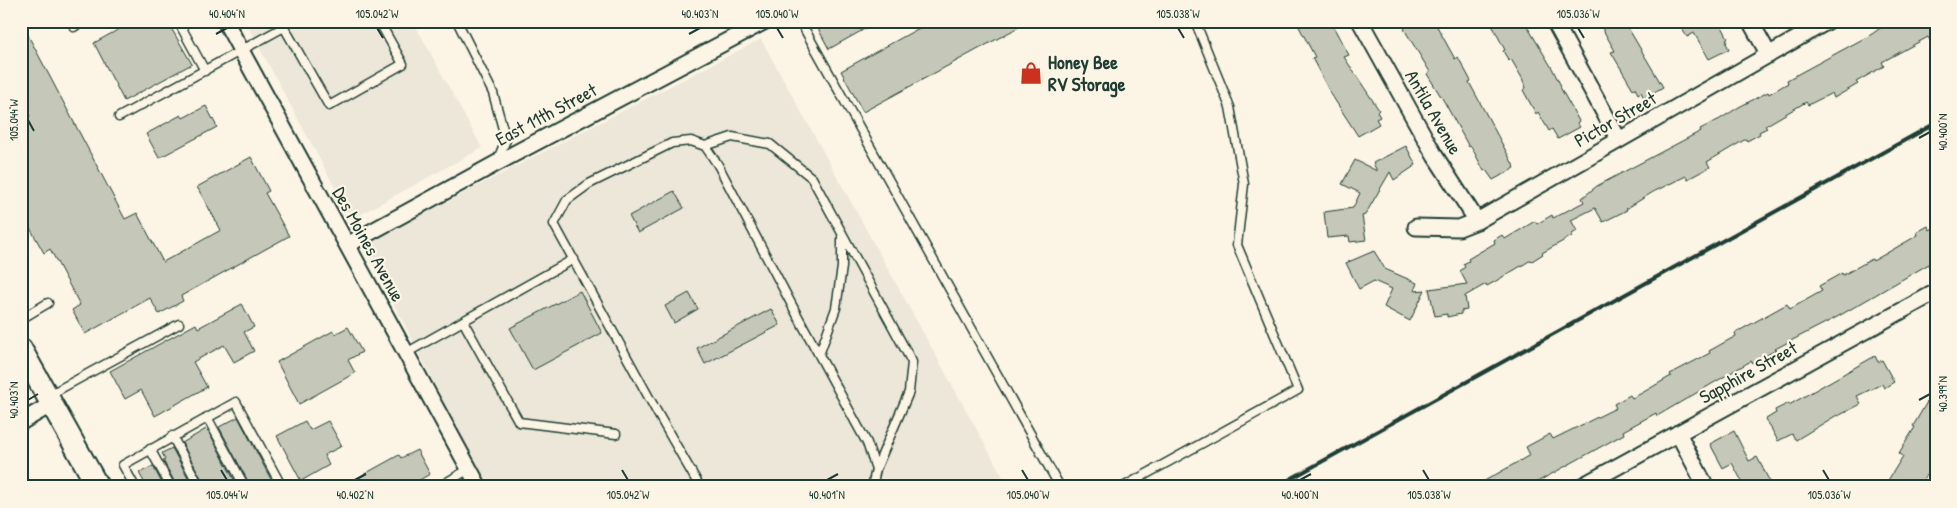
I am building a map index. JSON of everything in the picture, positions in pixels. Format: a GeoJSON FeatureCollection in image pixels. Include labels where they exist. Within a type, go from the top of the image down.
{"type":"FeatureCollection","features":[{"type":"Feature","properties":{"kind":"main road"},"geometry":{"type":"LineString","coordinates":[[21,349],[98,487]]}},
{"type":"Feature","properties":{"kind":"street","name":"Des Moines Avenue"},"geometry":{"type":"LineString","coordinates":[[225,21],[479,487]]}},
{"type":"Feature","properties":{"kind":"street","name":"East 11th Street"},"geometry":{"type":"LineString","coordinates":[[347,245],[765,21]]}},
{"type":"Feature","properties":{"kind":"street","name":"Antila Avenue"},"geometry":{"type":"LineString","coordinates":[[1360,21],[1435,156],[1477,221]]}},
{"type":"Feature","properties":{"kind":"street"},"geometry":{"type":"LineString","coordinates":[[1554,21],[1619,140]]}},
{"type":"Feature","properties":{"kind":"street"},"geometry":{"type":"LineString","coordinates":[[1750,21],[1769,55]]}},
{"type":"Feature","properties":{"kind":"street","name":"Pictor Street"},"geometry":{"type":"LineString","coordinates":[[1416,227],[1459,228],[1477,221],[1828,21]]}},
{"type":"Feature","properties":{"kind":"street","name":"Sapphire Street"},"geometry":{"type":"LineString","coordinates":[[1580,487],[1936,292]]}},
{"type":"Feature","properties":{"kind":"street"},"geometry":{"type":"LineString","coordinates":[[21,422],[50,400]]}},
{"type":"Feature","properties":{"kind":"street"},"geometry":{"type":"LineString","coordinates":[[1678,433],[1706,487]]}},
{"type":"Feature","properties":{"kind":"lane"},"geometry":{"type":"LineString","coordinates":[[74,27],[83,21]]}},
{"type":"Feature","properties":{"kind":"lane"},"geometry":{"type":"LineString","coordinates":[[178,21],[205,71]]}},
{"type":"Feature","properties":{"kind":"lane"},"geometry":{"type":"LineString","coordinates":[[119,117],[241,51],[283,24],[329,106],[403,64],[379,21]]}},
{"type":"Feature","properties":{"kind":"lane"},"geometry":{"type":"LineString","coordinates":[[457,21],[493,93],[506,140],[497,163]]}},
{"type":"Feature","properties":{"kind":"lane"},"geometry":{"type":"LineString","coordinates":[[800,21],[1060,487]]}},
{"type":"Feature","properties":{"kind":"lane"},"geometry":{"type":"LineString","coordinates":[[1123,487],[1298,390],[1237,245],[1244,184],[1230,107],[1196,21]]}},
{"type":"Feature","properties":{"kind":"lane"},"geometry":{"type":"LineString","coordinates":[[705,146],[732,137],[770,144],[812,178],[912,362],[909,392],[876,468],[872,487]]}},
{"type":"Feature","properties":{"kind":"lane"},"geometry":{"type":"LineString","coordinates":[[700,487],[554,224],[567,200],[589,184],[672,142],[691,140],[705,146],[718,166],[867,443],[876,468]]}},
{"type":"Feature","properties":{"kind":"lane"},"geometry":{"type":"LineString","coordinates":[[819,355],[836,308],[842,267],[842,235]]}},
{"type":"Feature","properties":{"kind":"lane"},"geometry":{"type":"LineString","coordinates":[[406,353],[574,260]]}},
{"type":"Feature","properties":{"kind":"lane"},"geometry":{"type":"LineString","coordinates":[[21,319],[48,303]]}},
{"type":"Feature","properties":{"kind":"lane"},"geometry":{"type":"LineString","coordinates":[[463,321],[519,422],[616,434]]}},
{"type":"Feature","properties":{"kind":"lane"},"geometry":{"type":"LineString","coordinates":[[50,400],[179,324]]}},
{"type":"Feature","properties":{"kind":"lane"},"geometry":{"type":"LineString","coordinates":[[135,487],[122,465],[236,402],[282,487]]}},
{"type":"Feature","properties":{"kind":"lane"},"geometry":{"type":"LineString","coordinates":[[207,418],[246,487]]}},
{"type":"Feature","properties":{"kind":"lane"},"geometry":{"type":"LineString","coordinates":[[172,436],[200,487]]}},
{"type":"Feature","properties":{"kind":"lane"},"geometry":{"type":"LineString","coordinates":[[150,449],[171,487]]}},
{"type":"Feature","properties":{"kind":"lane"},"geometry":{"type":"LineString","coordinates":[[439,487],[469,469]]}},
{"type":"Feature","properties":{"kind":"shaded area"},"geometry":{"type":"Polygon","coordinates":[[[245,21],[413,21],[482,148],[352,219],[245,21]]]}},
{"type":"Feature","properties":{"kind":"shaded area"},"geometry":{"type":"Polygon","coordinates":[[[761,39],[1004,479],[990,487],[487,487],[364,245],[761,39]]]}},
{"type":"Feature","properties":{"kind":"building"},"geometry":{"type":"Polygon","coordinates":[[[134,21],[167,21],[192,64],[124,101],[94,43],[134,21]]]}},
{"type":"Feature","properties":{"kind":"building"},"geometry":{"type":"Polygon","coordinates":[[[814,21],[879,21],[829,49],[814,21]]]}},
{"type":"Feature","properties":{"kind":"building"},"geometry":{"type":"Polygon","coordinates":[[[932,21],[1030,21],[863,112],[841,71],[932,21]]]}},
{"type":"Feature","properties":{"kind":"building"},"geometry":{"type":"Polygon","coordinates":[[[1296,21],[1330,21],[1349,55],[1344,57],[1379,110],[1377,112],[1380,117],[1376,119],[1379,124],[1358,136],[1331,94],[1312,58],[1315,57],[1296,21]]]}},
{"type":"Feature","properties":{"kind":"building"},"geometry":{"type":"Polygon","coordinates":[[[1403,21],[1434,21],[1455,59],[1458,57],[1471,81],[1469,82],[1515,168],[1493,180],[1486,170],[1484,171],[1427,74],[1430,72],[1404,29],[1406,27],[1403,21]]]}},
{"type":"Feature","properties":{"kind":"building"},"geometry":{"type":"Polygon","coordinates":[[[1490,21],[1524,21],[1552,68],[1579,121],[1577,123],[1580,127],[1558,139],[1552,129],[1549,131],[1538,112],[1536,114],[1523,90],[1526,88],[1522,78],[1511,59],[1509,61],[1503,51],[1505,50],[1490,21]]]}},
{"type":"Feature","properties":{"kind":"building"},"geometry":{"type":"Polygon","coordinates":[[[1598,21],[1624,21],[1663,87],[1644,98],[1641,92],[1638,94],[1635,88],[1633,89],[1611,52],[1615,51],[1598,21]]]}},
{"type":"Feature","properties":{"kind":"building"},"geometry":{"type":"Polygon","coordinates":[[[1677,21],[1719,21],[1728,38],[1726,43],[1729,49],[1709,59],[1694,33],[1687,37],[1677,21]]]}},
{"type":"Feature","properties":{"kind":"building"},"geometry":{"type":"Polygon","coordinates":[[[1890,21],[1896,21],[1899,27],[1907,21],[1932,21],[1936,28],[1936,51],[1928,37],[1882,62],[1884,66],[1856,82],[1858,84],[1834,98],[1832,93],[1808,105],[1806,102],[1765,126],[1767,128],[1759,132],[1760,134],[1747,141],[1746,139],[1707,162],[1710,167],[1688,179],[1686,176],[1653,192],[1627,210],[1603,222],[1595,208],[1571,220],[1577,231],[1572,236],[1532,261],[1465,296],[1467,310],[1461,311],[1461,314],[1447,317],[1447,314],[1435,316],[1429,289],[1467,284],[1460,271],[1465,267],[1463,264],[1495,243],[1494,240],[1502,235],[1505,239],[1535,221],[1537,224],[1552,215],[1553,218],[1584,202],[1582,198],[1597,186],[1701,131],[1700,129],[1739,107],[1768,92],[1769,94],[1788,83],[1787,80],[1872,34],[1890,21]]]}},
{"type":"Feature","properties":{"kind":"building"},"geometry":{"type":"Polygon","coordinates":[[[21,22],[125,219],[137,213],[163,262],[221,230],[197,187],[251,157],[269,191],[265,193],[289,236],[181,296],[183,301],[159,314],[150,298],[85,334],[72,310],[80,305],[50,249],[44,253],[21,212],[21,121],[30,116],[21,101],[21,22]]]}},
{"type":"Feature","properties":{"kind":"building"},"geometry":{"type":"Polygon","coordinates":[[[206,106],[217,127],[159,158],[146,134],[181,115],[183,118],[206,106]]]}},
{"type":"Feature","properties":{"kind":"building"},"geometry":{"type":"Polygon","coordinates":[[[1406,146],[1416,165],[1394,180],[1390,172],[1365,215],[1362,216],[1366,240],[1350,242],[1349,236],[1327,238],[1324,212],[1353,208],[1360,193],[1342,184],[1355,160],[1377,171],[1373,163],[1406,146]]]}},
{"type":"Feature","properties":{"kind":"building"},"geometry":{"type":"Polygon","coordinates":[[[674,191],[684,208],[638,233],[629,216],[674,191]]]}},
{"type":"Feature","properties":{"kind":"building"},"geometry":{"type":"Polygon","coordinates":[[[1928,226],[1930,230],[1936,226],[1936,260],[1837,317],[1752,363],[1751,361],[1657,416],[1656,413],[1623,431],[1624,434],[1528,487],[1474,487],[1530,455],[1526,447],[1550,434],[1553,439],[1616,408],[1614,404],[1630,395],[1632,398],[1671,376],[1670,374],[1710,353],[1709,351],[1736,336],[1735,333],[1787,304],[1790,309],[1822,291],[1819,286],[1872,259],[1873,261],[1918,235],[1917,232],[1928,226]]]}},
{"type":"Feature","properties":{"kind":"building"},"geometry":{"type":"Polygon","coordinates":[[[1374,251],[1385,269],[1417,283],[1414,291],[1425,290],[1410,321],[1384,307],[1392,289],[1374,281],[1359,289],[1346,263],[1374,251]]]}},
{"type":"Feature","properties":{"kind":"building"},"geometry":{"type":"Polygon","coordinates":[[[580,291],[602,333],[533,370],[510,328],[580,291]]]}},
{"type":"Feature","properties":{"kind":"building"},"geometry":{"type":"Polygon","coordinates":[[[689,293],[698,309],[674,323],[665,306],[689,293]]]}},
{"type":"Feature","properties":{"kind":"building"},"geometry":{"type":"Polygon","coordinates":[[[242,304],[254,327],[244,332],[254,351],[234,362],[224,345],[193,362],[207,387],[155,416],[141,390],[125,399],[110,371],[196,324],[198,328],[242,304]]]}},
{"type":"Feature","properties":{"kind":"building"},"geometry":{"type":"Polygon","coordinates":[[[771,309],[780,325],[705,364],[697,348],[771,309]]]}},
{"type":"Feature","properties":{"kind":"building"},"geometry":{"type":"Polygon","coordinates":[[[348,327],[362,352],[348,360],[355,373],[299,404],[277,362],[333,331],[335,334],[348,327]]]}},
{"type":"Feature","properties":{"kind":"building"},"geometry":{"type":"Polygon","coordinates":[[[1875,356],[1878,362],[1882,360],[1894,382],[1884,388],[1882,384],[1857,396],[1861,404],[1837,415],[1796,440],[1792,434],[1778,441],[1766,419],[1776,413],[1775,410],[1789,403],[1789,405],[1875,356]]]}},
{"type":"Feature","properties":{"kind":"building"},"geometry":{"type":"Polygon","coordinates":[[[1927,402],[1936,407],[1936,459],[1919,487],[1894,487],[1887,482],[1903,456],[1899,453],[1915,427],[1913,426],[1927,402]]]}},
{"type":"Feature","properties":{"kind":"building"},"geometry":{"type":"Polygon","coordinates":[[[238,417],[275,487],[251,487],[219,427],[238,417]]]}},
{"type":"Feature","properties":{"kind":"building"},"geometry":{"type":"Polygon","coordinates":[[[305,421],[310,430],[328,421],[342,446],[324,455],[329,465],[301,481],[277,436],[305,421]]]}},
{"type":"Feature","properties":{"kind":"building"},"geometry":{"type":"Polygon","coordinates":[[[206,429],[238,487],[206,487],[182,443],[206,429]]]}},
{"type":"Feature","properties":{"kind":"building"},"geometry":{"type":"Polygon","coordinates":[[[1734,431],[1749,461],[1757,457],[1770,482],[1762,487],[1745,487],[1732,463],[1723,468],[1710,444],[1734,431]]]}},
{"type":"Feature","properties":{"kind":"building"},"geometry":{"type":"Polygon","coordinates":[[[172,448],[193,487],[177,487],[163,460],[165,459],[162,453],[172,448]]]}},
{"type":"Feature","properties":{"kind":"building"},"geometry":{"type":"Polygon","coordinates":[[[417,450],[430,474],[407,487],[341,487],[399,455],[401,458],[417,450]]]}},
{"type":"Feature","properties":{"kind":"building"},"geometry":{"type":"Polygon","coordinates":[[[153,466],[164,487],[147,487],[139,473],[153,466]]]}},
{"type":"Feature","properties":{"kind":"railway"},"geometry":{"type":"LineString","coordinates":[[1276,487],[1936,123]]}},
{"type":"Feature","properties":{"kind":"place","name":"Honey Bee RV Storage"},"geometry":{"type":"Point","coordinates":[1031,73]}}]}
